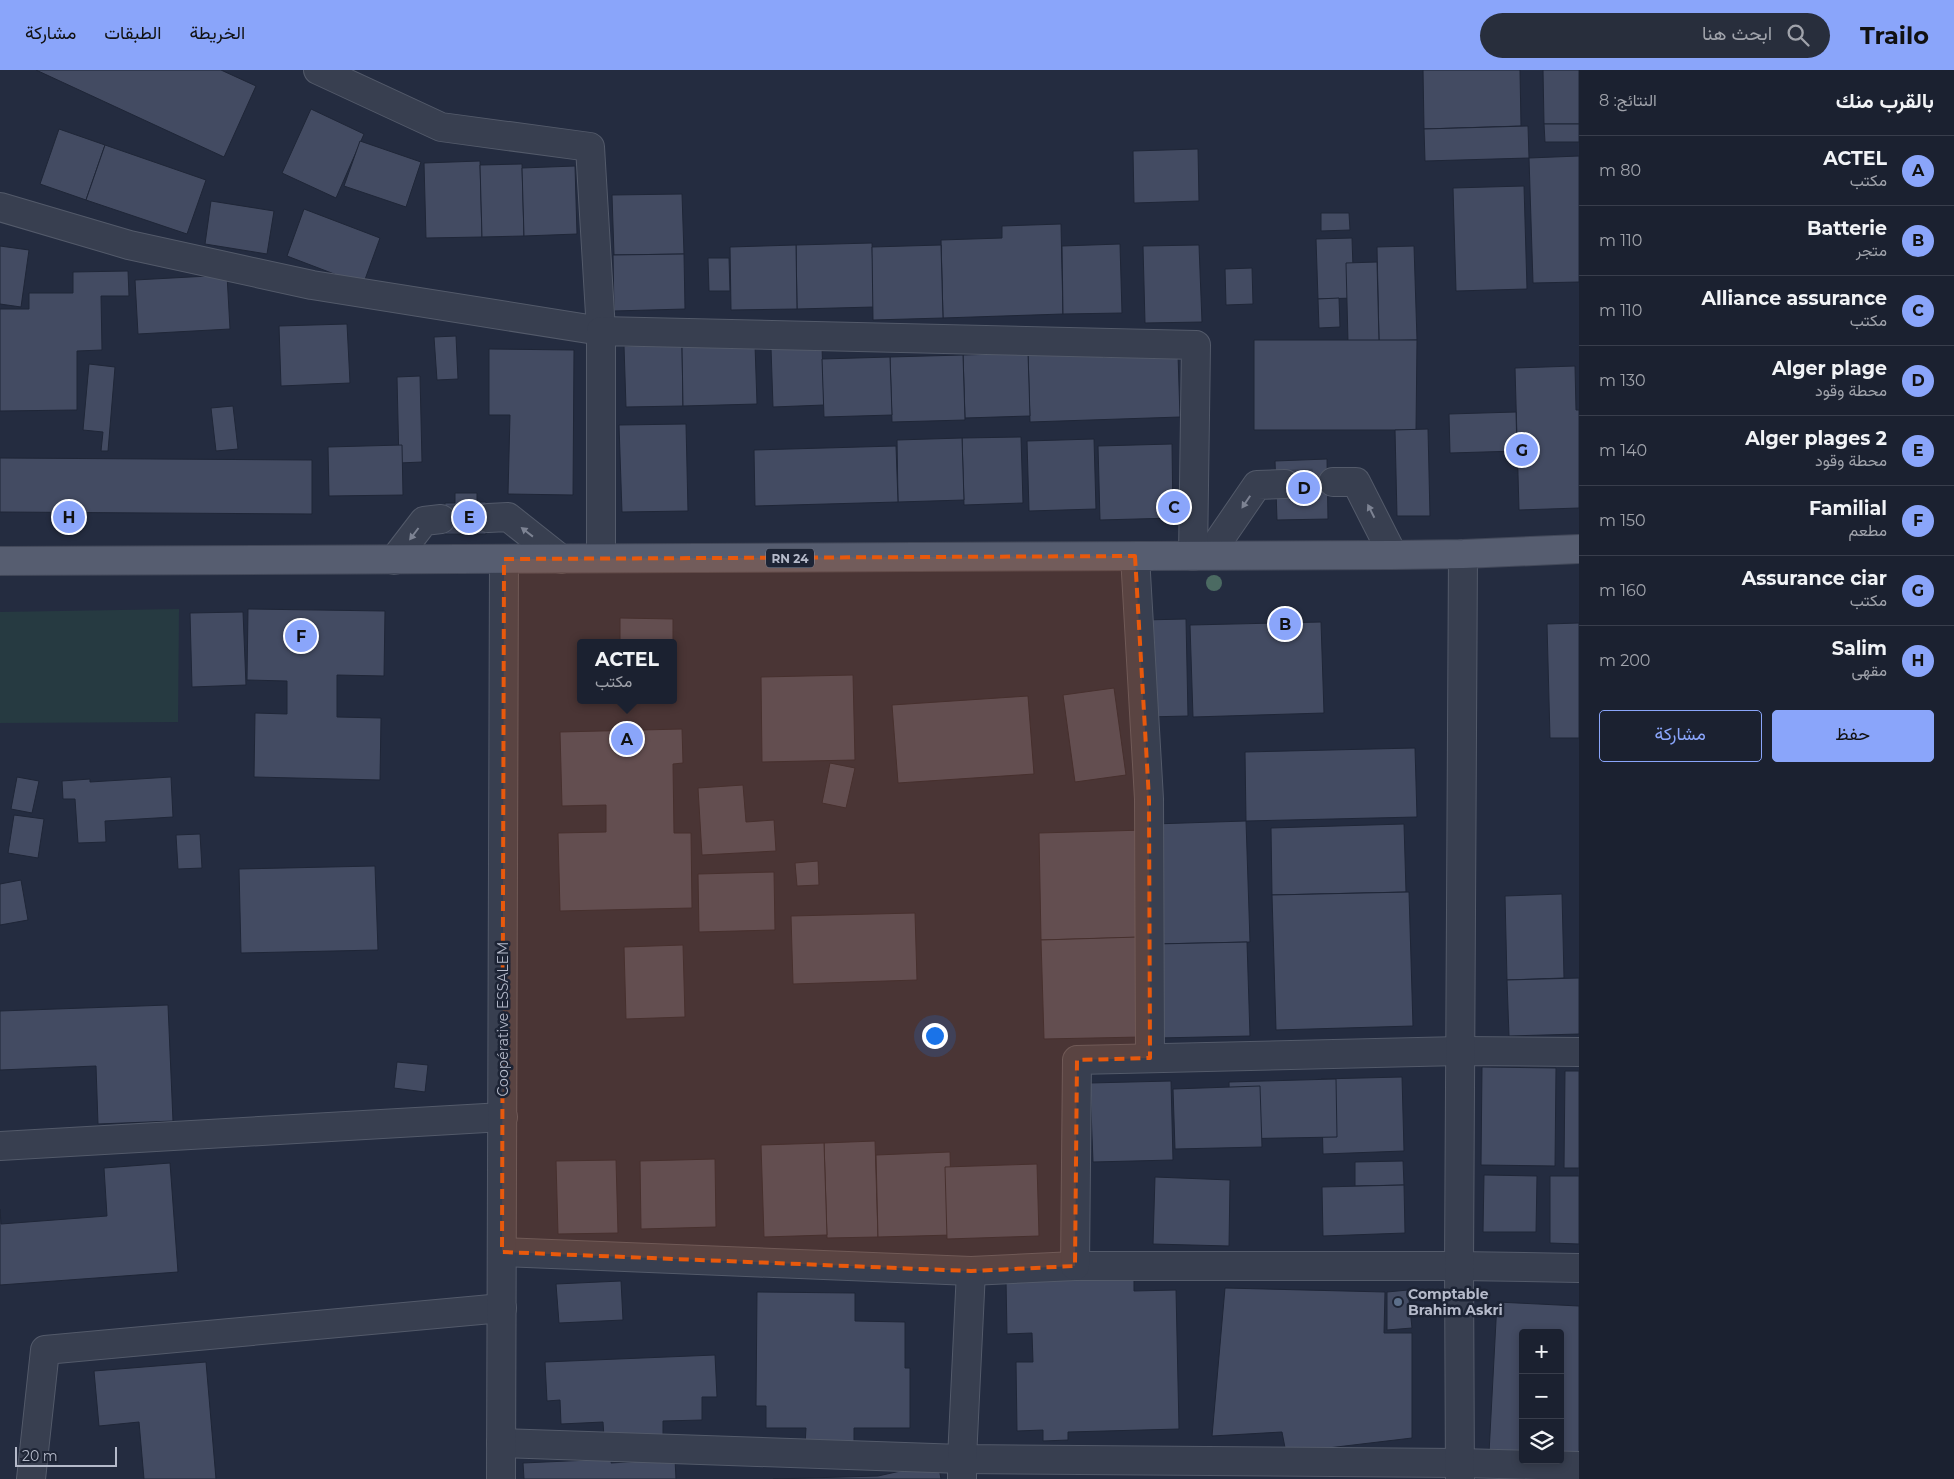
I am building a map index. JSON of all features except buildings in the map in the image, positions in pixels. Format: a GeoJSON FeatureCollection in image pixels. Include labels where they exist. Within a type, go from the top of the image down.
{"type":"FeatureCollection","features":[{"type":"Feature","properties":{"kind":"main road","name":"RN 24"},"geometry":{"type":"LineString","coordinates":[[0,561],[1393,555],[1579,549]]}},
{"type":"Feature","properties":{"kind":"street"},"geometry":{"type":"LineString","coordinates":[[318,70],[441,127],[590,146],[601,331],[601,558]]}},
{"type":"Feature","properties":{"kind":"street"},"geometry":{"type":"LineString","coordinates":[[0,207],[129,246],[312,285],[601,331],[1196,344],[1201,556]]}},
{"type":"Feature","properties":{"kind":"street"},"geometry":{"type":"LineString","coordinates":[[1333,482],[1356,482],[1393,555]]}},
{"type":"Feature","properties":{"kind":"street"},"geometry":{"type":"LineString","coordinates":[[1201,556],[1257,485],[1285,484]]}},
{"type":"Feature","properties":{"kind":"street"},"geometry":{"type":"LineString","coordinates":[[488,518],[508,517],[561,559]]}},
{"type":"Feature","properties":{"kind":"street"},"geometry":{"type":"LineString","coordinates":[[394,560],[424,521],[441,519]]}},
{"type":"Feature","properties":{"kind":"street"},"geometry":{"type":"LineString","coordinates":[[1460,1471],[1459,1266],[1463,554]]}},
{"type":"Feature","properties":{"kind":"street"},"geometry":{"type":"LineString","coordinates":[[1136,556],[1149,799],[1150,1058]]}},
{"type":"Feature","properties":{"kind":"street","name":"Coopérative ESSALEM"},"geometry":{"type":"LineString","coordinates":[[501,1479],[504,559]]}},
{"type":"Feature","properties":{"kind":"street"},"geometry":{"type":"LineString","coordinates":[[1075,1266],[1077,1060],[1460,1051],[1579,1052]]}},
{"type":"Feature","properties":{"kind":"street"},"geometry":{"type":"LineString","coordinates":[[0,1146],[503,1117]]}},
{"type":"Feature","properties":{"kind":"street"},"geometry":{"type":"LineString","coordinates":[[502,1252],[971,1272],[1075,1266],[1459,1266],[1579,1268]]}},
{"type":"Feature","properties":{"kind":"street"},"geometry":{"type":"LineString","coordinates":[[962,1469],[971,1272]]}},
{"type":"Feature","properties":{"kind":"street"},"geometry":{"type":"LineString","coordinates":[[31,1479],[45,1350],[502,1308]]}},
{"type":"Feature","properties":{"kind":"street"},"geometry":{"type":"LineString","coordinates":[[501,1443],[962,1469],[1460,1471],[1579,1466]]}},
{"type":"Feature","properties":{"kind":"highlighted area"},"geometry":{"type":"Polygon","coordinates":[[[1135,556],[1149,799],[1150,1058],[1077,1060],[1075,1266],[971,1271],[502,1252],[504,559],[1135,556]]]}},
{"type":"Feature","properties":{"kind":"shaded area"},"geometry":{"type":"Polygon","coordinates":[[[179,609],[178,722],[0,723],[0,612],[179,609]]]}},
{"type":"Feature","properties":{"kind":"tunnel"},"geometry":{"type":"LineString","coordinates":[[1285,484],[1333,482]]}},
{"type":"Feature","properties":{"kind":"tunnel"},"geometry":{"type":"LineString","coordinates":[[441,519],[488,518]]}},
{"type":"Feature","properties":{"kind":"place","name":"Assurance ciar"},"geometry":{"type":"Point","coordinates":[1522,450]}},
{"type":"Feature","properties":{"kind":"place","name":"Alger plage"},"geometry":{"type":"Point","coordinates":[1304,488]}},
{"type":"Feature","properties":{"kind":"place","name":"Alliance assurance"},"geometry":{"type":"Point","coordinates":[1174,507]}},
{"type":"Feature","properties":{"kind":"place","name":"Salim"},"geometry":{"type":"Point","coordinates":[69,517]}},
{"type":"Feature","properties":{"kind":"place","name":"Alger plages 2"},"geometry":{"type":"Point","coordinates":[469,517]}},
{"type":"Feature","properties":{"kind":"place","name":"Batterie"},"geometry":{"type":"Point","coordinates":[1285,624]}},
{"type":"Feature","properties":{"kind":"place","name":"Familial"},"geometry":{"type":"Point","coordinates":[301,636]}},
{"type":"Feature","properties":{"kind":"place","name":"ACTEL"},"geometry":{"type":"Point","coordinates":[627,739]}},
{"type":"Feature","properties":{"kind":"place","name":"Comptable Brahim Askri"},"geometry":{"type":"Point","coordinates":[1398,1302]}}]}
